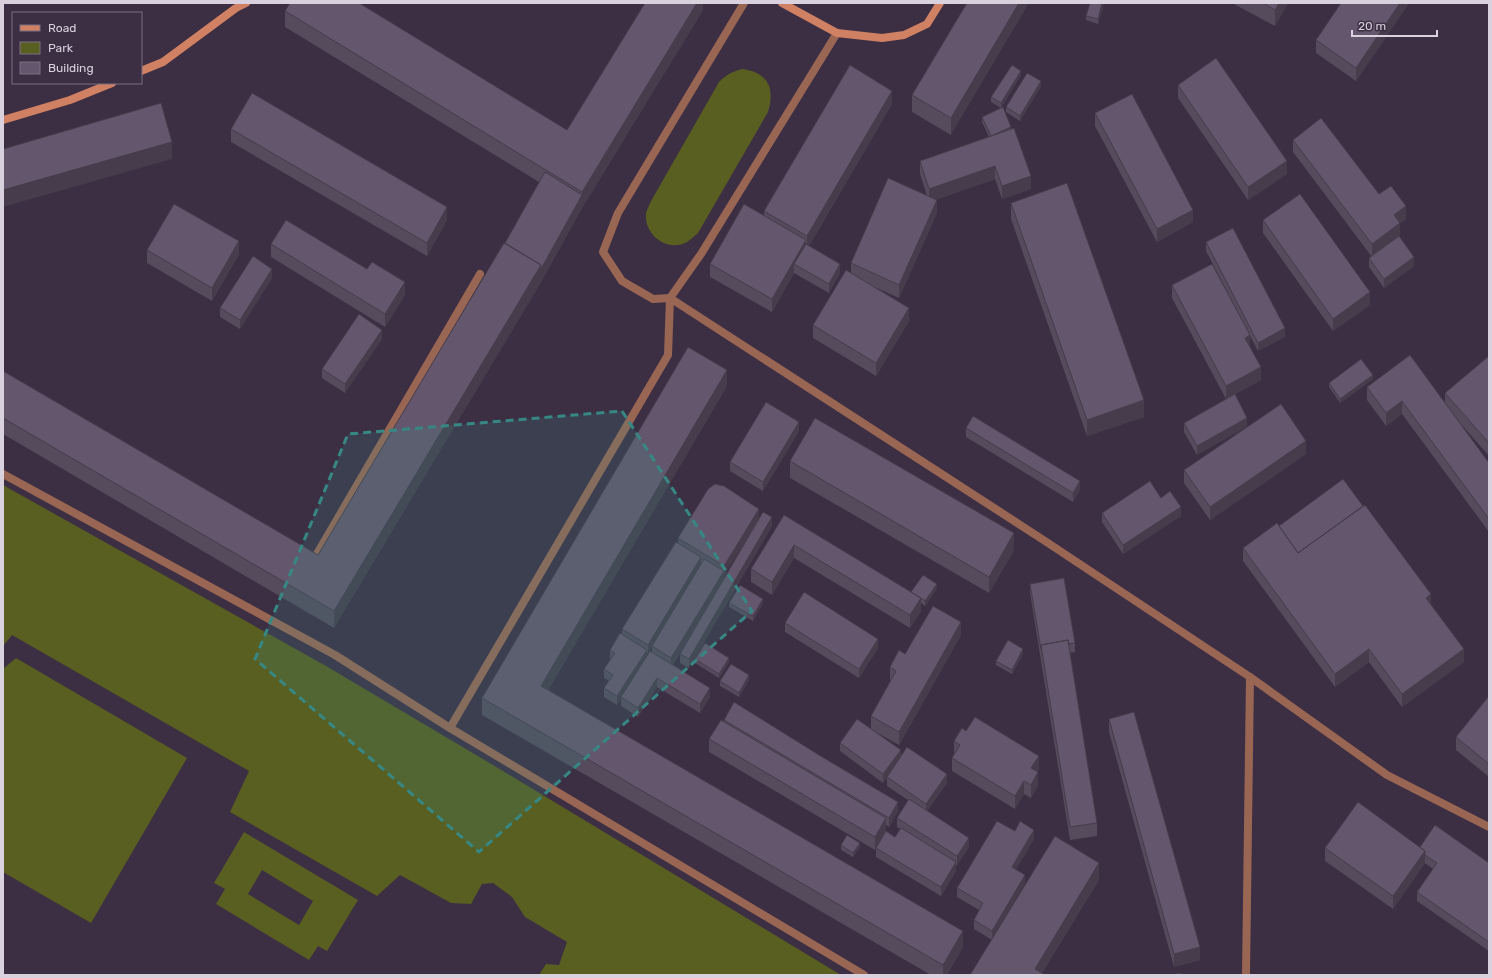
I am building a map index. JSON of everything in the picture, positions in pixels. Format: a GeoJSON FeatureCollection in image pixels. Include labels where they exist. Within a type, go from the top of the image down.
{"type":"FeatureCollection","features":[{"type":"Feature","properties":{"kind":"main road"},"geometry":{"type":"LineString","coordinates":[[142,71],[163,62],[236,8],[246,3]]}},
{"type":"Feature","properties":{"kind":"main road"},"geometry":{"type":"LineString","coordinates":[[782,3],[837,33],[882,38],[904,35],[927,24],[940,3]]}},
{"type":"Feature","properties":{"kind":"main road"},"geometry":{"type":"LineString","coordinates":[[3,120],[70,100],[110,84]]}},
{"type":"Feature","properties":{"kind":"street"},"geometry":{"type":"LineString","coordinates":[[744,3],[618,213],[603,252],[622,281],[654,299],[670,298],[1045,541],[1250,677],[1387,775],[1489,827]]}},
{"type":"Feature","properties":{"kind":"street"},"geometry":{"type":"LineString","coordinates":[[450,728],[668,355],[670,298],[701,254],[837,33]]}},
{"type":"Feature","properties":{"kind":"street"},"geometry":{"type":"LineString","coordinates":[[301,551],[314,559],[480,274]]}},
{"type":"Feature","properties":{"kind":"street"},"geometry":{"type":"LineString","coordinates":[[3,474],[335,655],[450,728],[864,975]]}},
{"type":"Feature","properties":{"kind":"street"},"geometry":{"type":"LineString","coordinates":[[1246,975],[1250,677]]}},
{"type":"Feature","properties":{"kind":"highlighted area"},"geometry":{"type":"Polygon","coordinates":[[[622,411],[752,611],[479,852],[255,659],[348,434],[622,411]]]}},
{"type":"Feature","properties":{"kind":"green space"},"geometry":{"type":"Polygon","coordinates":[[[743,69],[759,74],[768,83],[771,96],[768,112],[698,233],[683,244],[671,245],[665,243],[650,232],[646,220],[646,213],[650,204],[719,82],[730,73],[743,69]]]}},
{"type":"Feature","properties":{"kind":"green space"},"geometry":{"type":"Polygon","coordinates":[[[3,485],[326,666],[841,975],[539,975],[546,964],[559,965],[567,942],[525,917],[512,897],[493,883],[482,884],[471,904],[451,903],[400,875],[377,896],[230,812],[249,771],[12,635],[3,646],[3,485]]]}},
{"type":"Feature","properties":{"kind":"green space"},"geometry":{"type":"Polygon","coordinates":[[[16,658],[187,758],[91,923],[3,872],[3,669],[16,658]]]}},
{"type":"Feature","properties":{"kind":"green space"},"geometry":{"type":"Polygon","coordinates":[[[244,832],[358,900],[327,951],[318,946],[309,960],[216,904],[225,889],[214,883],[244,832]],[[262,870],[248,894],[299,925],[313,901],[262,870]]]}},
{"type":"Feature","properties":{"kind":"building"},"geometry":{"type":"Polygon","coordinates":[[[290,3],[359,3],[567,130],[645,3],[697,3],[582,192],[285,11],[290,3]]]}},
{"type":"Feature","properties":{"kind":"building"},"geometry":{"type":"Polygon","coordinates":[[[967,3],[1019,3],[951,118],[912,95],[967,3]]]}},
{"type":"Feature","properties":{"kind":"building"},"geometry":{"type":"Polygon","coordinates":[[[1090,3],[1102,3],[1098,19],[1086,16],[1090,3]]]}},
{"type":"Feature","properties":{"kind":"building"},"geometry":{"type":"Polygon","coordinates":[[[1263,3],[1279,3],[1275,10],[1263,3]]]}},
{"type":"Feature","properties":{"kind":"building"},"geometry":{"type":"Polygon","coordinates":[[[1341,3],[1400,3],[1356,68],[1316,40],[1341,3]]]}},
{"type":"Feature","properties":{"kind":"building"},"geometry":{"type":"Polygon","coordinates":[[[1216,58],[1287,161],[1248,187],[1178,85],[1216,58]]]}},
{"type":"Feature","properties":{"kind":"building"},"geometry":{"type":"Polygon","coordinates":[[[850,65],[892,91],[807,236],[764,211],[850,65]]]}},
{"type":"Feature","properties":{"kind":"building"},"geometry":{"type":"Polygon","coordinates":[[[1012,65],[1021,71],[1001,103],[991,97],[1012,65]]]}},
{"type":"Feature","properties":{"kind":"building"},"geometry":{"type":"Polygon","coordinates":[[[1027,73],[1041,81],[1020,116],[1006,107],[1027,73]]]}},
{"type":"Feature","properties":{"kind":"building"},"geometry":{"type":"Polygon","coordinates":[[[252,93],[447,207],[427,243],[231,129],[252,93]]]}},
{"type":"Feature","properties":{"kind":"building"},"geometry":{"type":"Polygon","coordinates":[[[1132,94],[1193,210],[1157,229],[1095,113],[1132,94]]]}},
{"type":"Feature","properties":{"kind":"building"},"geometry":{"type":"Polygon","coordinates":[[[161,103],[172,142],[3,190],[3,149],[161,103]]]}},
{"type":"Feature","properties":{"kind":"building"},"geometry":{"type":"Polygon","coordinates":[[[1003,107],[1011,127],[991,136],[982,117],[1003,107]]]}},
{"type":"Feature","properties":{"kind":"building"},"geometry":{"type":"Polygon","coordinates":[[[1321,118],[1379,194],[1391,186],[1406,206],[1394,215],[1400,223],[1372,244],[1293,140],[1321,118]]]}},
{"type":"Feature","properties":{"kind":"building"},"geometry":{"type":"Polygon","coordinates":[[[1014,128],[1031,176],[1002,186],[995,166],[929,189],[920,161],[1014,128]]]}},
{"type":"Feature","properties":{"kind":"building"},"geometry":{"type":"Polygon","coordinates":[[[545,172],[582,195],[541,269],[541,265],[505,243],[545,172]]]}},
{"type":"Feature","properties":{"kind":"building"},"geometry":{"type":"Polygon","coordinates":[[[888,178],[937,200],[899,285],[851,263],[888,178]]]}},
{"type":"Feature","properties":{"kind":"building"},"geometry":{"type":"Polygon","coordinates":[[[1067,183],[1144,400],[1087,420],[1011,203],[1067,183]]]}},
{"type":"Feature","properties":{"kind":"building"},"geometry":{"type":"Polygon","coordinates":[[[1300,194],[1370,292],[1333,319],[1263,220],[1300,194]]]}},
{"type":"Feature","properties":{"kind":"building"},"geometry":{"type":"Polygon","coordinates":[[[174,204],[239,241],[212,288],[147,250],[174,204]]]}},
{"type":"Feature","properties":{"kind":"building"},"geometry":{"type":"Polygon","coordinates":[[[744,204],[806,240],[772,299],[710,264],[744,204]]]}},
{"type":"Feature","properties":{"kind":"building"},"geometry":{"type":"Polygon","coordinates":[[[286,220],[367,269],[372,262],[405,282],[385,314],[271,244],[286,220]]]}},
{"type":"Feature","properties":{"kind":"building"},"geometry":{"type":"Polygon","coordinates":[[[1233,228],[1285,328],[1258,343],[1206,242],[1233,228]]]}},
{"type":"Feature","properties":{"kind":"building"},"geometry":{"type":"Polygon","coordinates":[[[1399,236],[1414,257],[1384,279],[1369,258],[1399,236]]]}},
{"type":"Feature","properties":{"kind":"building"},"geometry":{"type":"Polygon","coordinates":[[[504,243],[541,265],[334,611],[3,418],[3,371],[318,555],[504,243]]]}},
{"type":"Feature","properties":{"kind":"building"},"geometry":{"type":"Polygon","coordinates":[[[806,244],[840,264],[829,284],[794,264],[806,244]]]}},
{"type":"Feature","properties":{"kind":"building"},"geometry":{"type":"Polygon","coordinates":[[[253,256],[272,269],[240,320],[220,308],[253,256]]]}},
{"type":"Feature","properties":{"kind":"building"},"geometry":{"type":"Polygon","coordinates":[[[1212,264],[1250,335],[1245,338],[1261,367],[1226,386],[1172,285],[1212,264]]]}},
{"type":"Feature","properties":{"kind":"building"},"geometry":{"type":"Polygon","coordinates":[[[846,270],[909,308],[876,363],[813,325],[846,270]]]}},
{"type":"Feature","properties":{"kind":"building"},"geometry":{"type":"Polygon","coordinates":[[[359,314],[382,330],[345,384],[322,369],[359,314]]]}},
{"type":"Feature","properties":{"kind":"building"},"geometry":{"type":"Polygon","coordinates":[[[688,347],[727,370],[541,686],[963,931],[943,965],[482,698],[688,347]]]}},
{"type":"Feature","properties":{"kind":"building"},"geometry":{"type":"Polygon","coordinates":[[[1410,355],[1489,463],[1489,519],[1402,401],[1386,413],[1367,387],[1410,355]]]}},
{"type":"Feature","properties":{"kind":"building"},"geometry":{"type":"Polygon","coordinates":[[[1489,356],[1489,443],[1445,393],[1489,356]]]}},
{"type":"Feature","properties":{"kind":"building"},"geometry":{"type":"Polygon","coordinates":[[[1361,359],[1373,375],[1340,399],[1329,383],[1361,359]]]}},
{"type":"Feature","properties":{"kind":"building"},"geometry":{"type":"Polygon","coordinates":[[[1235,394],[1247,418],[1197,446],[1184,423],[1235,394]]]}},
{"type":"Feature","properties":{"kind":"building"},"geometry":{"type":"Polygon","coordinates":[[[766,402],[799,422],[763,482],[730,462],[766,402]]]}},
{"type":"Feature","properties":{"kind":"building"},"geometry":{"type":"Polygon","coordinates":[[[1281,404],[1306,441],[1210,507],[1184,470],[1281,404]]]}},
{"type":"Feature","properties":{"kind":"building"},"geometry":{"type":"Polygon","coordinates":[[[973,416],[1080,481],[1073,493],[966,428],[973,416]]]}},
{"type":"Feature","properties":{"kind":"building"},"geometry":{"type":"Polygon","coordinates":[[[815,418],[1014,533],[989,577],[790,461],[815,418]]]}},
{"type":"Feature","properties":{"kind":"building"},"geometry":{"type":"Polygon","coordinates":[[[1343,479],[1363,506],[1298,553],[1279,526],[1343,479]]]}},
{"type":"Feature","properties":{"kind":"building"},"geometry":{"type":"Polygon","coordinates":[[[1150,481],[1161,498],[1170,491],[1181,507],[1123,545],[1102,513],[1150,481]]]}},
{"type":"Feature","properties":{"kind":"building"},"geometry":{"type":"Polygon","coordinates":[[[715,484],[724,486],[759,509],[724,566],[678,538],[708,489],[715,484]]]}},
{"type":"Feature","properties":{"kind":"building"},"geometry":{"type":"Polygon","coordinates":[[[1365,505],[1431,594],[1426,598],[1464,649],[1402,694],[1369,649],[1335,674],[1243,548],[1277,523],[1298,553],[1365,505]]]}},
{"type":"Feature","properties":{"kind":"building"},"geometry":{"type":"Polygon","coordinates":[[[763,512],[772,517],[689,659],[680,654],[763,512]]]}},
{"type":"Feature","properties":{"kind":"building"},"geometry":{"type":"Polygon","coordinates":[[[784,515],[921,598],[910,615],[794,545],[772,582],[751,569],[784,515]]]}},
{"type":"Feature","properties":{"kind":"building"},"geometry":{"type":"Polygon","coordinates":[[[676,542],[701,557],[648,645],[622,629],[676,542]]]}},
{"type":"Feature","properties":{"kind":"building"},"geometry":{"type":"Polygon","coordinates":[[[704,559],[724,571],[671,658],[652,646],[704,559]]]}},
{"type":"Feature","properties":{"kind":"building"},"geometry":{"type":"Polygon","coordinates":[[[923,575],[937,584],[925,601],[911,592],[923,575]]]}},
{"type":"Feature","properties":{"kind":"building"},"geometry":{"type":"Polygon","coordinates":[[[1064,578],[1075,643],[1069,644],[1068,640],[1041,645],[1041,649],[1030,584],[1064,578]]]}},
{"type":"Feature","properties":{"kind":"building"},"geometry":{"type":"Polygon","coordinates":[[[740,585],[763,599],[753,616],[729,603],[740,585]]]}},
{"type":"Feature","properties":{"kind":"building"},"geometry":{"type":"Polygon","coordinates":[[[804,592],[878,639],[859,669],[785,623],[804,592]]]}},
{"type":"Feature","properties":{"kind":"building"},"geometry":{"type":"Polygon","coordinates":[[[933,606],[961,622],[899,732],[871,716],[896,671],[890,667],[899,650],[905,654],[933,606]]]}},
{"type":"Feature","properties":{"kind":"building"},"geometry":{"type":"Polygon","coordinates":[[[620,633],[647,650],[617,696],[604,688],[613,675],[604,669],[615,653],[610,650],[620,633]]]}},
{"type":"Feature","properties":{"kind":"building"},"geometry":{"type":"Polygon","coordinates":[[[1008,640],[1023,649],[1012,670],[996,661],[1008,640]]]}},
{"type":"Feature","properties":{"kind":"building"},"geometry":{"type":"Polygon","coordinates":[[[1068,640],[1097,823],[1070,827],[1041,645],[1068,640]]]}},
{"type":"Feature","properties":{"kind":"building"},"geometry":{"type":"Polygon","coordinates":[[[705,643],[729,658],[719,674],[695,659],[705,643]]]}},
{"type":"Feature","properties":{"kind":"building"},"geometry":{"type":"Polygon","coordinates":[[[650,651],[710,688],[700,704],[657,678],[638,708],[621,697],[650,651]]]}},
{"type":"Feature","properties":{"kind":"building"},"geometry":{"type":"Polygon","coordinates":[[[731,664],[749,675],[739,693],[720,681],[731,664]]]}},
{"type":"Feature","properties":{"kind":"building"},"geometry":{"type":"Polygon","coordinates":[[[1489,696],[1489,764],[1456,737],[1489,696]]]}},
{"type":"Feature","properties":{"kind":"building"},"geometry":{"type":"Polygon","coordinates":[[[734,702],[898,802],[889,818],[724,720],[734,702]]]}},
{"type":"Feature","properties":{"kind":"building"},"geometry":{"type":"Polygon","coordinates":[[[1134,712],[1200,947],[1174,954],[1109,719],[1134,712]]]}},
{"type":"Feature","properties":{"kind":"building"},"geometry":{"type":"Polygon","coordinates":[[[975,717],[1039,756],[1031,768],[1038,772],[1031,785],[1024,781],[1015,796],[952,758],[960,745],[954,741],[962,728],[966,731],[975,717]]]}},
{"type":"Feature","properties":{"kind":"building"},"geometry":{"type":"Polygon","coordinates":[[[857,719],[901,750],[883,774],[840,743],[857,719]]]}},
{"type":"Feature","properties":{"kind":"building"},"geometry":{"type":"Polygon","coordinates":[[[721,720],[886,818],[875,837],[709,739],[721,720]]]}},
{"type":"Feature","properties":{"kind":"building"},"geometry":{"type":"Polygon","coordinates":[[[907,747],[947,774],[926,804],[887,777],[907,747]]]}},
{"type":"Feature","properties":{"kind":"building"},"geometry":{"type":"Polygon","coordinates":[[[909,799],[969,838],[957,856],[897,818],[909,799]]]}},
{"type":"Feature","properties":{"kind":"building"},"geometry":{"type":"Polygon","coordinates":[[[1358,802],[1425,851],[1393,896],[1325,848],[1358,802]]]}},
{"type":"Feature","properties":{"kind":"building"},"geometry":{"type":"Polygon","coordinates":[[[997,821],[1015,831],[1020,821],[1034,830],[1012,867],[1025,875],[992,931],[974,920],[983,903],[957,888],[997,821]]]}},
{"type":"Feature","properties":{"kind":"building"},"geometry":{"type":"Polygon","coordinates":[[[1435,825],[1489,863],[1489,942],[1417,892],[1437,863],[1425,855],[1425,851],[1420,847],[1435,825]]]}},
{"type":"Feature","properties":{"kind":"building"},"geometry":{"type":"Polygon","coordinates":[[[901,828],[956,862],[941,887],[876,848],[886,831],[895,837],[901,828]]]}},
{"type":"Feature","properties":{"kind":"building"},"geometry":{"type":"Polygon","coordinates":[[[847,835],[860,843],[853,853],[841,845],[847,835]]]}},
{"type":"Feature","properties":{"kind":"building"},"geometry":{"type":"Polygon","coordinates":[[[1055,836],[1099,863],[1035,969],[1045,975],[970,975],[1055,836]]]}}]}
